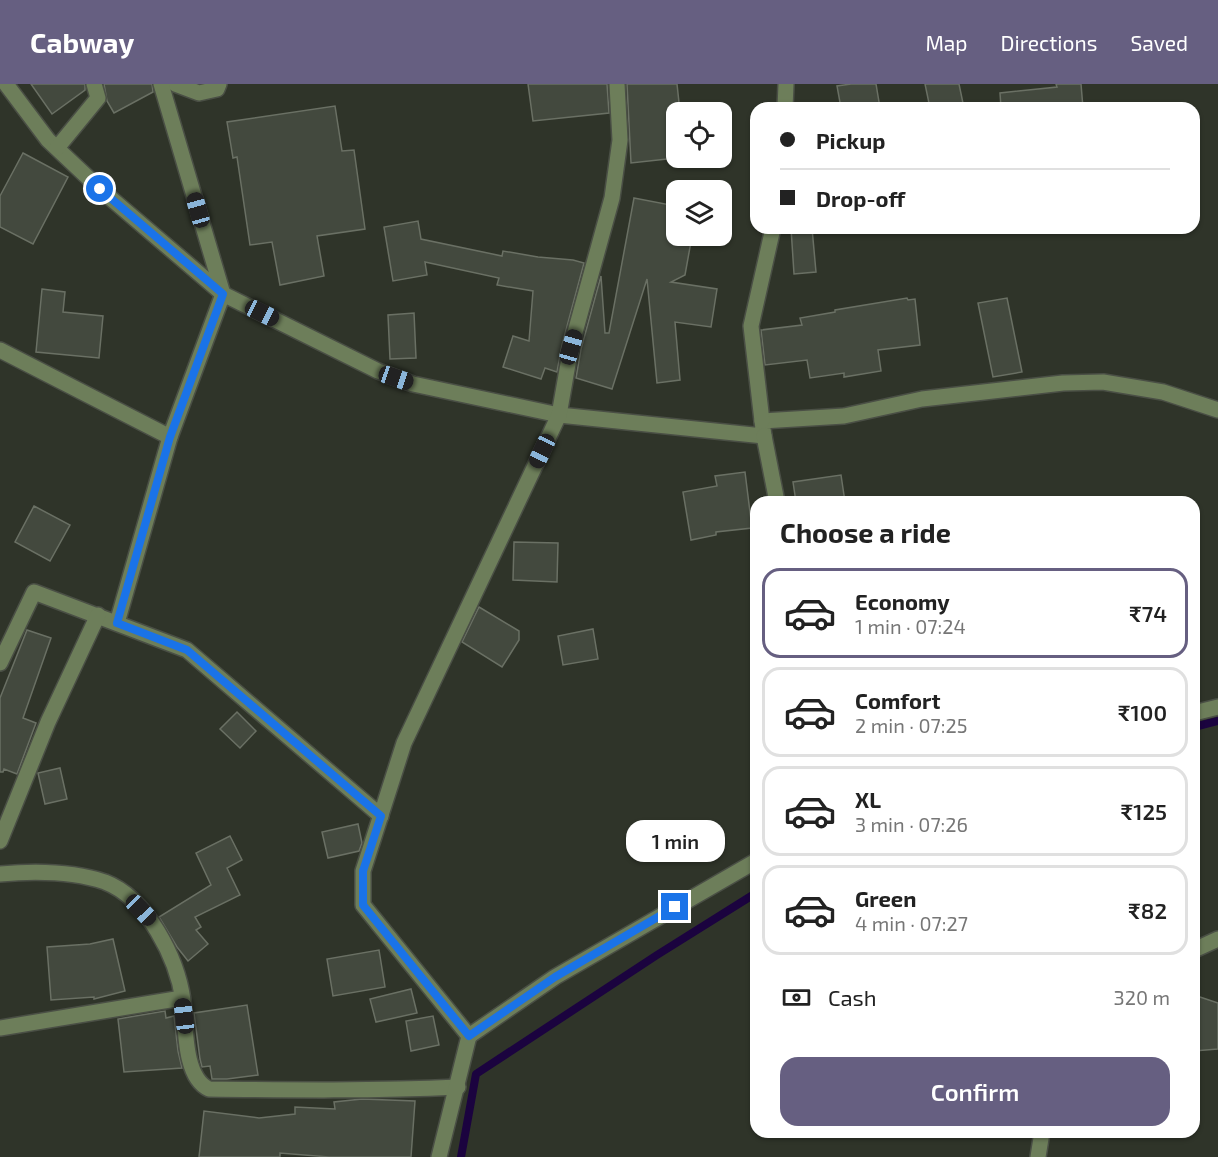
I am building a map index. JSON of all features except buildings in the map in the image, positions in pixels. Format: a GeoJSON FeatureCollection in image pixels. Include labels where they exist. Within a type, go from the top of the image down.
{"type":"FeatureCollection","features":[{"type":"Feature","properties":{"kind":"street"},"geometry":{"type":"LineString","coordinates":[[6,84],[48,140],[100,189],[223,294],[378,371],[413,384],[559,416],[763,429],[844,417],[922,399],[1063,383],[1103,381],[1163,393],[1218,410]]}},
{"type":"Feature","properties":{"kind":"street"},"geometry":{"type":"LineString","coordinates":[[57,148],[98,98],[94,84]]}},
{"type":"Feature","properties":{"kind":"street"},"geometry":{"type":"LineString","coordinates":[[117,623],[170,437],[223,294],[161,84]]}},
{"type":"Feature","properties":{"kind":"street"},"geometry":{"type":"LineString","coordinates":[[175,84],[199,93],[217,90],[219,84]]}},
{"type":"Feature","properties":{"kind":"street"},"geometry":{"type":"LineString","coordinates":[[469,1036],[363,905],[363,871],[404,743],[559,416],[571,347],[603,238],[612,198],[620,140],[617,84]]}},
{"type":"Feature","properties":{"kind":"street"},"geometry":{"type":"LineString","coordinates":[[785,102],[786,84]]}},
{"type":"Feature","properties":{"kind":"street"},"geometry":{"type":"LineString","coordinates":[[772,234],[751,326],[763,429],[776,496]]}},
{"type":"Feature","properties":{"kind":"street"},"geometry":{"type":"LineString","coordinates":[[0,350],[170,437]]}},
{"type":"Feature","properties":{"kind":"street"},"geometry":{"type":"LineString","coordinates":[[0,663],[34,592],[187,650],[381,816]]}},
{"type":"Feature","properties":{"kind":"street"},"geometry":{"type":"LineString","coordinates":[[0,841],[48,722],[98,615]]}},
{"type":"Feature","properties":{"kind":"street"},"geometry":{"type":"LineString","coordinates":[[1200,712],[1218,707]]}},
{"type":"Feature","properties":{"kind":"street"},"geometry":{"type":"LineString","coordinates":[[439,1157],[469,1036],[555,977],[750,864]]}},
{"type":"Feature","properties":{"kind":"street"},"geometry":{"type":"LineString","coordinates":[[0,874],[67,873],[106,883],[129,898],[152,921],[172,957],[182,998],[191,1066],[201,1085],[209,1089],[314,1090],[458,1087]]}},
{"type":"Feature","properties":{"kind":"street"},"geometry":{"type":"LineString","coordinates":[[1200,948],[1218,939]]}},
{"type":"Feature","properties":{"kind":"street"},"geometry":{"type":"LineString","coordinates":[[0,1028],[182,998]]}},
{"type":"Feature","properties":{"kind":"street"},"geometry":{"type":"LineString","coordinates":[[1038,1157],[1041,1138]]}},
{"type":"Feature","properties":{"kind":"waterway"},"geometry":{"type":"LineString","coordinates":[[1200,726],[1218,721]]}},
{"type":"Feature","properties":{"kind":"waterway"},"geometry":{"type":"LineString","coordinates":[[461,1157],[476,1074],[750,897]]}},
{"type":"Feature","properties":{"kind":"route"},"geometry":{"type":"LineString","coordinates":[[100,189],[223,294],[170,437],[117,623],[187,650],[381,816],[363,871],[363,905],[469,1036],[555,977],[675,907]]}}]}
